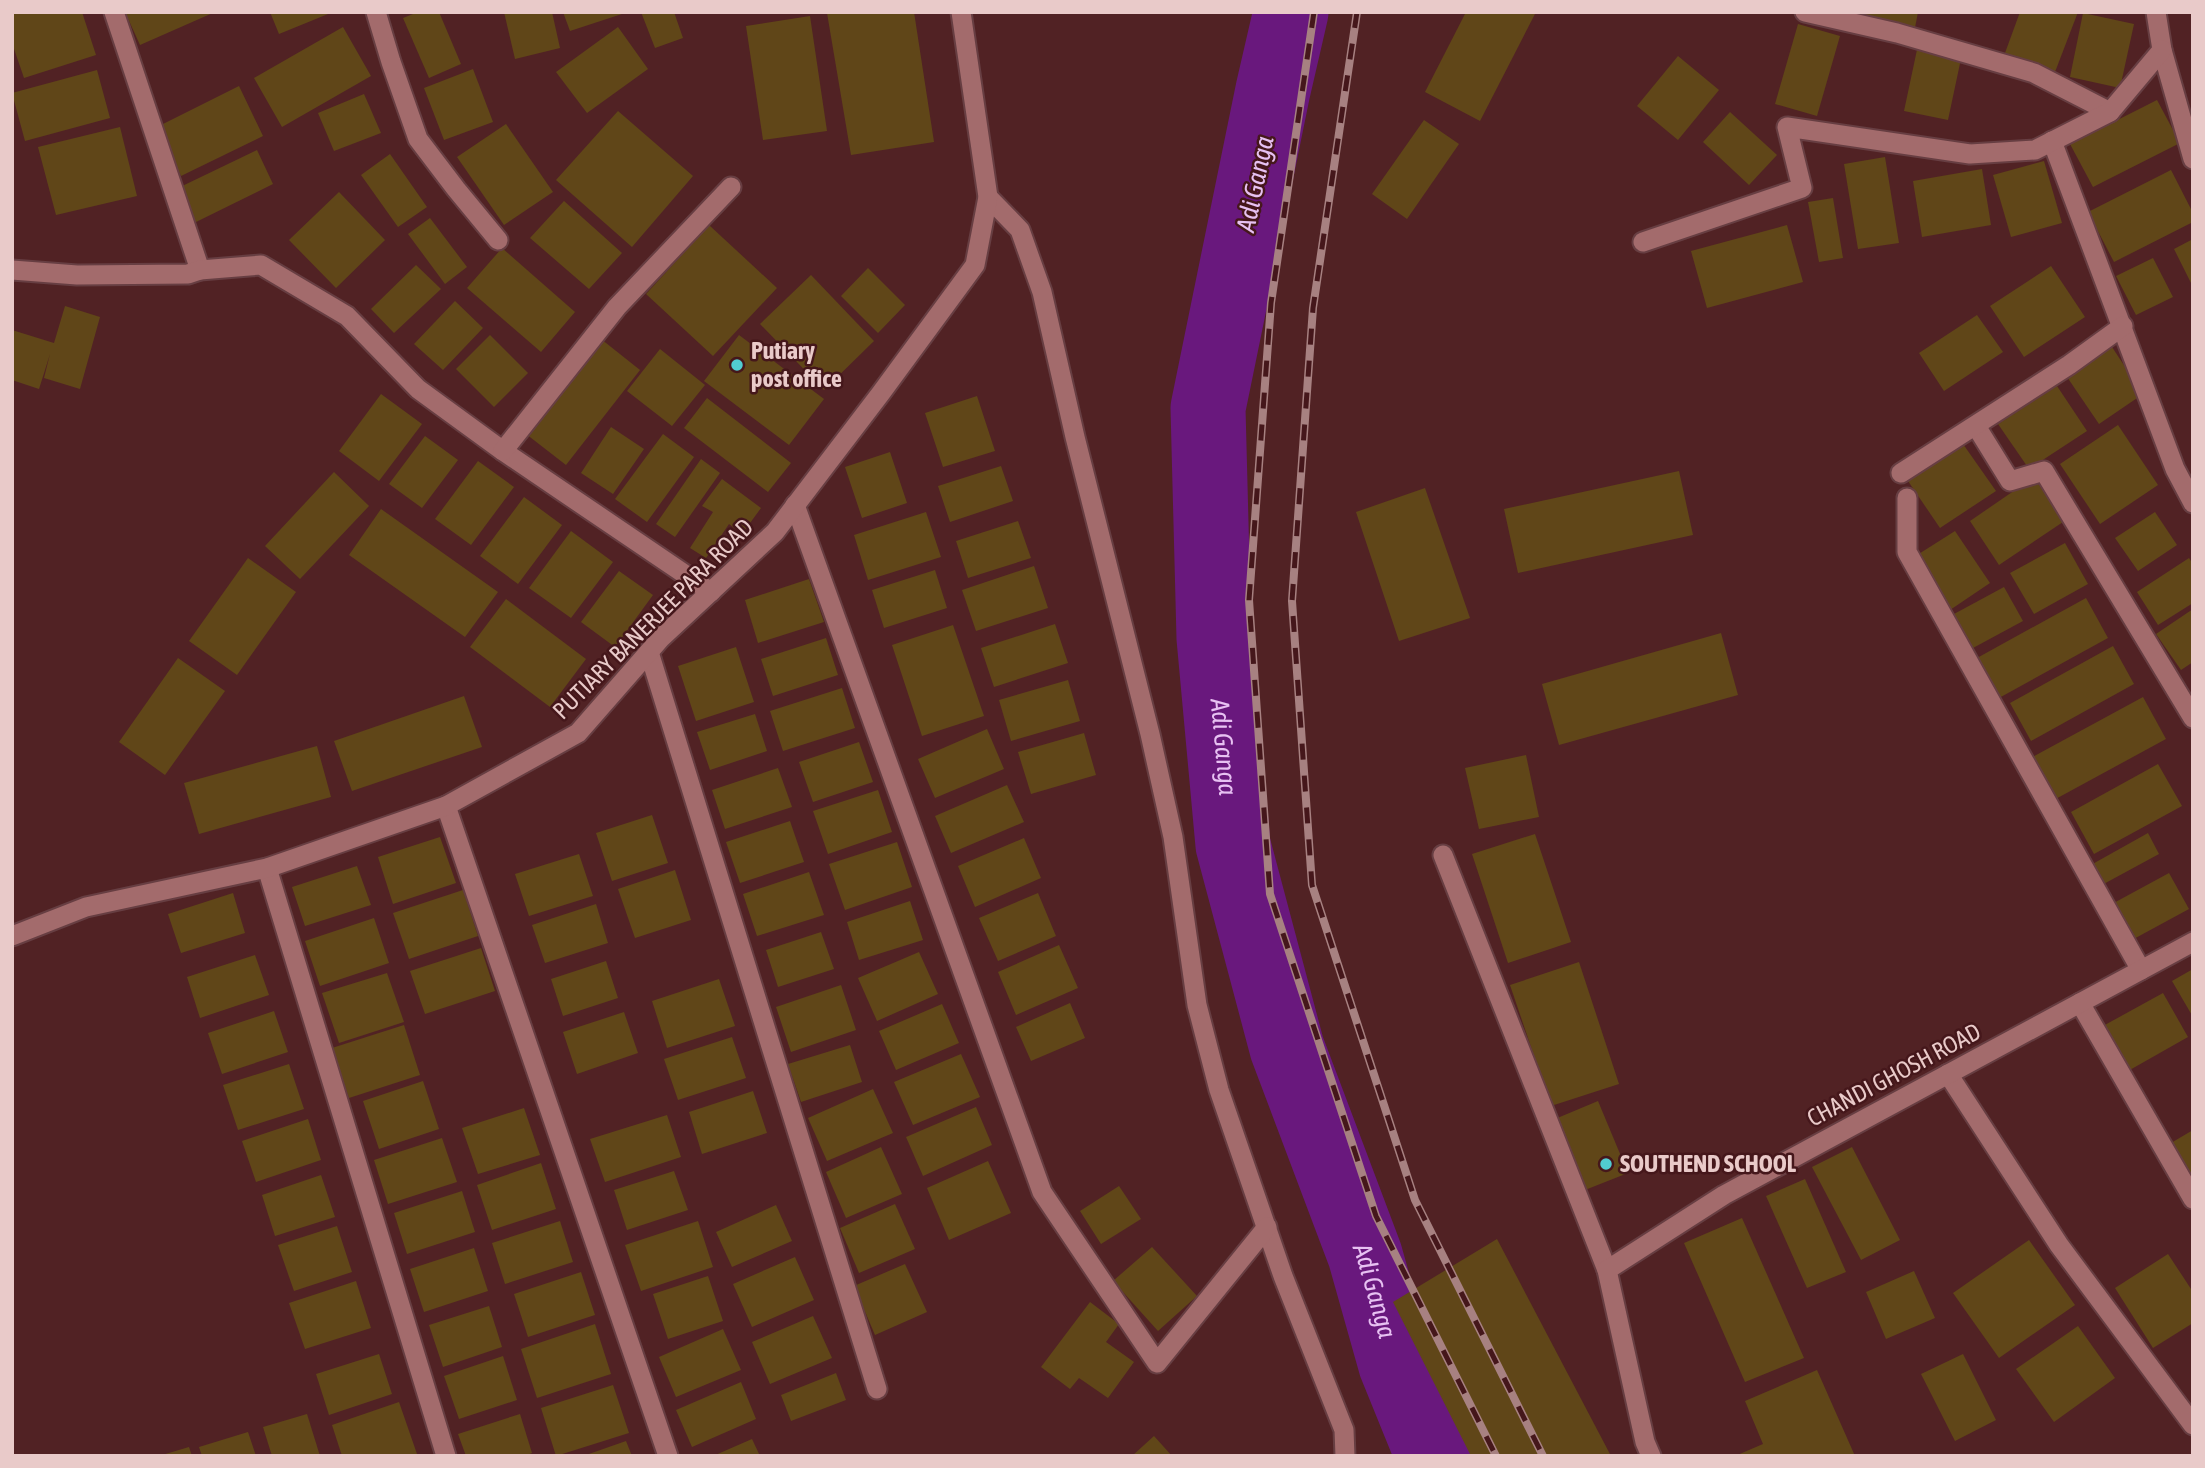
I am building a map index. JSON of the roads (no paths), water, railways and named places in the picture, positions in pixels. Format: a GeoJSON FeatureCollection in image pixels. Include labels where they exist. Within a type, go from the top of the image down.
{"type":"FeatureCollection","features":[{"type":"Feature","properties":{"kind":"street"},"geometry":{"type":"LineString","coordinates":[[114,12],[200,271]]}},
{"type":"Feature","properties":{"kind":"street"},"geometry":{"type":"LineString","coordinates":[[376,12],[418,139],[498,240]]}},
{"type":"Feature","properties":{"kind":"street","name":"PUTIARY BANERJEE PARA ROAD"},"geometry":{"type":"LineString","coordinates":[[12,936],[86,907],[267,869],[446,806],[578,733],[649,652],[775,533],[975,265],[988,197],[961,12]]}},
{"type":"Feature","properties":{"kind":"street"},"geometry":{"type":"LineString","coordinates":[[1805,12],[1897,33],[2034,73],[2110,112]]}},
{"type":"Feature","properties":{"kind":"street"},"geometry":{"type":"LineString","coordinates":[[2156,12],[2162,50],[2193,159]]}},
{"type":"Feature","properties":{"kind":"street"},"geometry":{"type":"LineString","coordinates":[[1643,242],[1802,188],[1787,127],[1970,154],[2035,150],[2110,112],[2162,50]]}},
{"type":"Feature","properties":{"kind":"street"},"geometry":{"type":"LineString","coordinates":[[2052,141],[2175,469],[2193,503]]}},
{"type":"Feature","properties":{"kind":"street"},"geometry":{"type":"LineString","coordinates":[[503,451],[617,307],[731,187]]}},
{"type":"Feature","properties":{"kind":"street"},"geometry":{"type":"LineString","coordinates":[[988,197],[1020,230],[1042,292],[1170,824],[1197,1005],[1219,1090],[1283,1276],[1344,1430],[1345,1456]]}},
{"type":"Feature","properties":{"kind":"street"},"geometry":{"type":"LineString","coordinates":[[12,270],[77,275],[188,274],[261,265],[346,316],[418,389],[503,451],[711,592]]}},
{"type":"Feature","properties":{"kind":"street"},"geometry":{"type":"LineString","coordinates":[[1901,472],[1976,426],[2123,326]]}},
{"type":"Feature","properties":{"kind":"street"},"geometry":{"type":"LineString","coordinates":[[1976,426],[2010,481],[2044,471],[2193,718]]}},
{"type":"Feature","properties":{"kind":"street"},"geometry":{"type":"LineString","coordinates":[[1908,498],[1908,552],[2141,970]]}},
{"type":"Feature","properties":{"kind":"street"},"geometry":{"type":"LineString","coordinates":[[795,505],[1042,1192],[1157,1363],[1267,1227]]}},
{"type":"Feature","properties":{"kind":"street"},"geometry":{"type":"LineString","coordinates":[[649,652],[877,1389]]}},
{"type":"Feature","properties":{"kind":"street"},"geometry":{"type":"LineString","coordinates":[[446,806],[668,1456]]}},
{"type":"Feature","properties":{"kind":"street"},"geometry":{"type":"LineString","coordinates":[[1443,855],[1607,1270],[1645,1442],[1651,1456]]}},
{"type":"Feature","properties":{"kind":"street"},"geometry":{"type":"LineString","coordinates":[[267,869],[446,1456]]}},
{"type":"Feature","properties":{"kind":"street","name":"CHANDI GHOSH ROAD"},"geometry":{"type":"LineString","coordinates":[[1607,1270],[1724,1195],[2193,942]]}},
{"type":"Feature","properties":{"kind":"street"},"geometry":{"type":"LineString","coordinates":[[2080,1003],[2193,1199]]}},
{"type":"Feature","properties":{"kind":"street"},"geometry":{"type":"LineString","coordinates":[[1948,1074],[2059,1245],[2193,1425]]}},
{"type":"Feature","properties":{"kind":"waterway","name":"Adi Ganga"},"geometry":{"type":"LineString","coordinates":[[1291,12],[1208,408],[1214,638],[1233,845],[1287,1048],[1365,1255],[1396,1365],[1433,1456]]}},
{"type":"Feature","properties":{"kind":"railway"},"geometry":{"type":"LineString","coordinates":[[1314,12],[1271,303],[1249,600],[1270,894],[1376,1216],[1496,1456]]}},
{"type":"Feature","properties":{"kind":"railway"},"geometry":{"type":"LineString","coordinates":[[1357,12],[1313,308],[1292,601],[1312,885],[1415,1200],[1543,1456]]}},
{"type":"Feature","properties":{"kind":"place","name":"Putiary post office"},"geometry":{"type":"Point","coordinates":[737,365]}},
{"type":"Feature","properties":{"kind":"place","name":"SOUTHEND SCHOOL"},"geometry":{"type":"Point","coordinates":[1606,1164]}}]}
